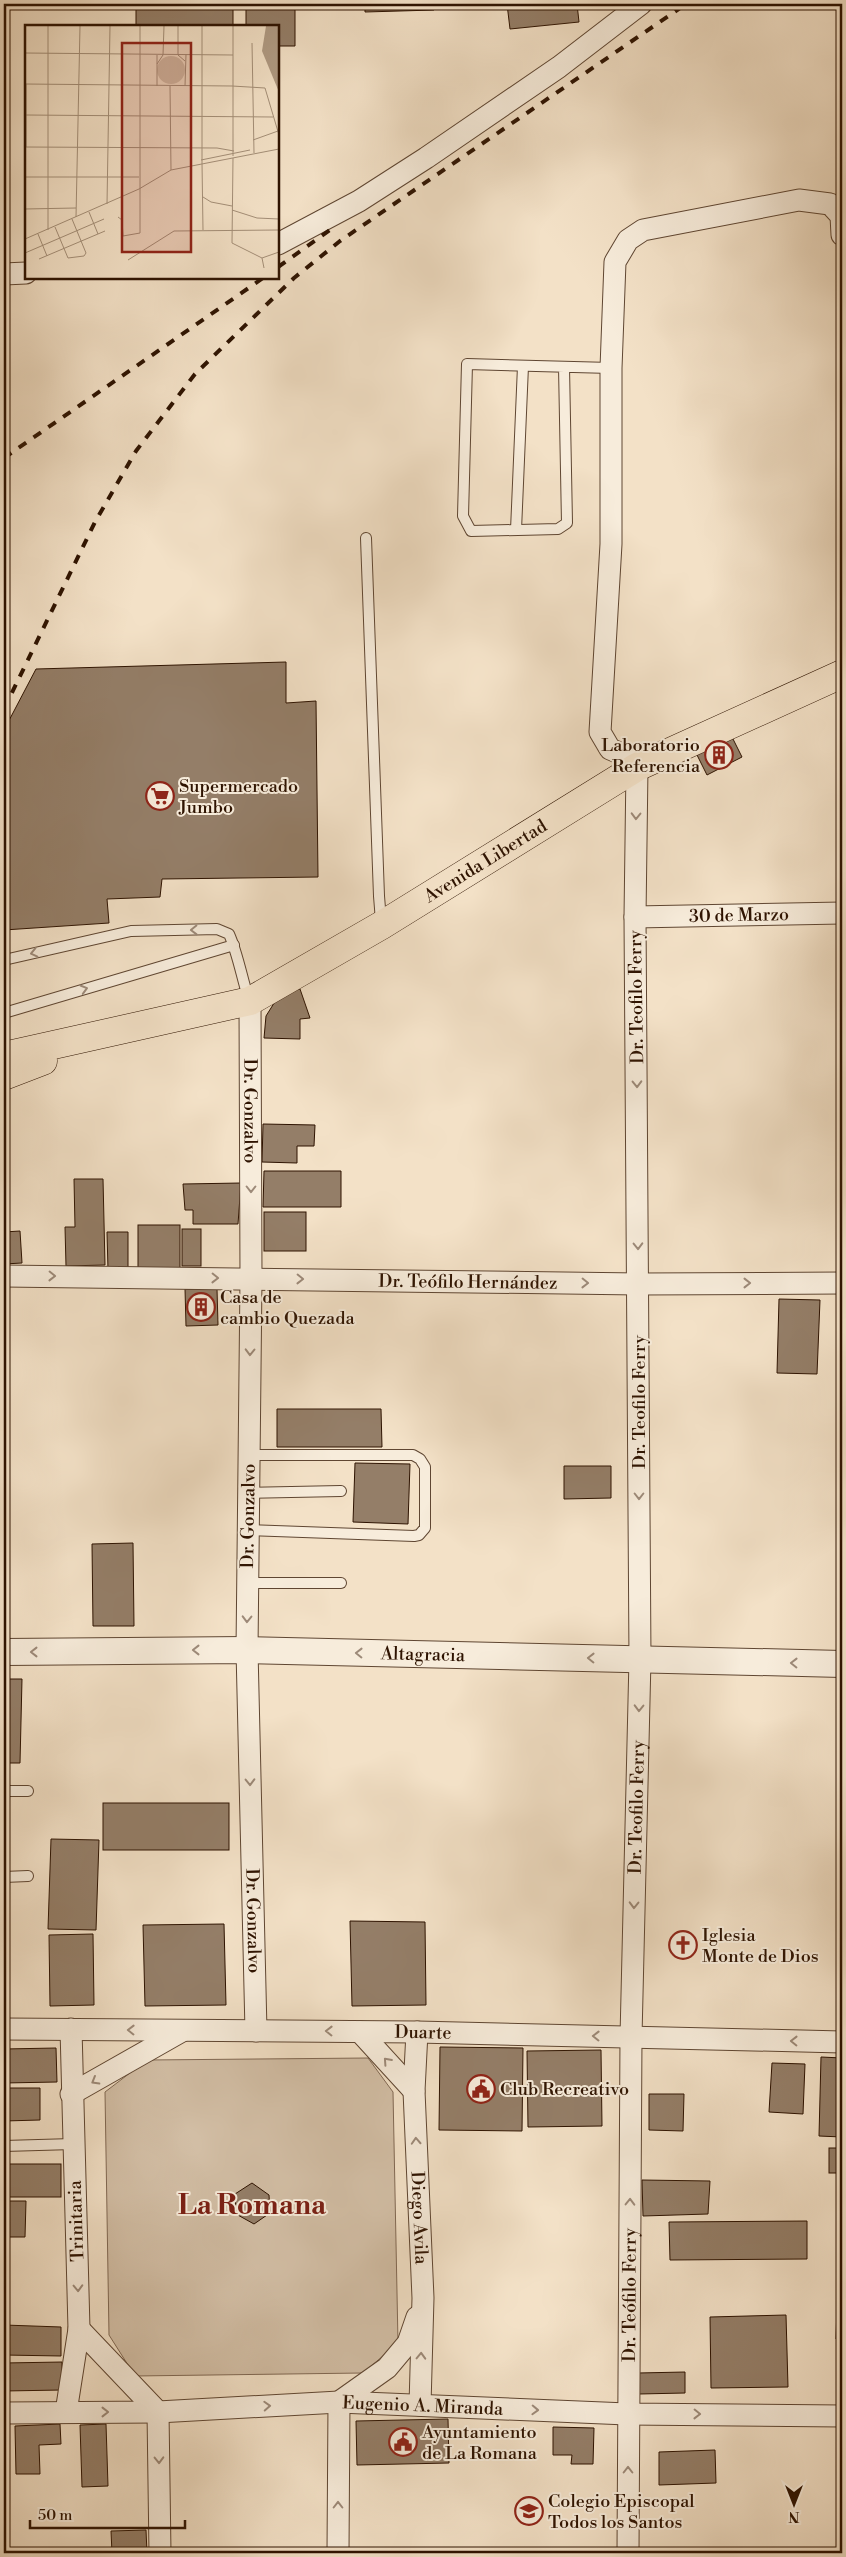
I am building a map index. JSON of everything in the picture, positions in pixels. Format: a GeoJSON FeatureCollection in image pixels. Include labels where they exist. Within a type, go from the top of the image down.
{"type":"FeatureCollection","features":[{"type":"Feature","properties":{"kind":"main road","name":"Avenida Libertad"},"geometry":{"type":"LineString","coordinates":[[4,1056],[250,1000],[382,925],[637,768],[842,674]]}},
{"type":"Feature","properties":{"kind":"main road","name":"Avenida Libertad"},"geometry":{"type":"LineString","coordinates":[[4,1076],[124,1029]]}},
{"type":"Feature","properties":{"kind":"street"},"geometry":{"type":"LineString","coordinates":[[279,243],[359,201],[426,158],[559,67],[641,4]]}},
{"type":"Feature","properties":{"kind":"street"},"geometry":{"type":"LineString","coordinates":[[637,768],[634,759],[608,747],[600,732],[611,544],[615,262],[628,240],[643,230],[799,200],[830,204],[842,216],[842,235]]}},
{"type":"Feature","properties":{"kind":"street"},"geometry":{"type":"LineString","coordinates":[[4,274],[25,273]]}},
{"type":"Feature","properties":{"kind":"street","name":"Dr. Teofilo Ferry"},"geometry":{"type":"LineString","coordinates":[[631,2036],[640,1659],[639,1284],[635,917],[637,768]]}},
{"type":"Feature","properties":{"kind":"street","name":"30 de Marzo"},"geometry":{"type":"LineString","coordinates":[[635,917],[842,913]]}},
{"type":"Feature","properties":{"kind":"street","name":"Dr. Gonzalvo"},"geometry":{"type":"LineString","coordinates":[[250,1000],[251,1278],[247,1650],[256,2031]]}},
{"type":"Feature","properties":{"kind":"street","name":"Dr. Teófilo Hernández"},"geometry":{"type":"LineString","coordinates":[[4,1276],[639,1284],[842,1283]]}},
{"type":"Feature","properties":{"kind":"street","name":"Altagracia"},"geometry":{"type":"LineString","coordinates":[[4,1652],[247,1650],[842,1664]]}},
{"type":"Feature","properties":{"kind":"street","name":"Duarte"},"geometry":{"type":"LineString","coordinates":[[4,2029],[417,2032],[842,2042]]}},
{"type":"Feature","properties":{"kind":"street","name":"Trinitaria"},"geometry":{"type":"LineString","coordinates":[[66,2412],[79,2329],[71,2029]]}},
{"type":"Feature","properties":{"kind":"street"},"geometry":{"type":"LineString","coordinates":[[72,2094],[182,2030]]}},
{"type":"Feature","properties":{"kind":"street"},"geometry":{"type":"LineString","coordinates":[[360,2032],[414,2091]]}},
{"type":"Feature","properties":{"kind":"street","name":"Diego Avila"},"geometry":{"type":"LineString","coordinates":[[417,2032],[414,2091],[423,2298],[420,2405]]}},
{"type":"Feature","properties":{"kind":"street","name":"Dr. Teófilo Ferry"},"geometry":{"type":"LineString","coordinates":[[628,2553],[631,2036]]}},
{"type":"Feature","properties":{"kind":"street"},"geometry":{"type":"LineString","coordinates":[[338,2553],[339,2402],[387,2368],[403,2349],[408,2342],[423,2298]]}},
{"type":"Feature","properties":{"kind":"street"},"geometry":{"type":"LineString","coordinates":[[79,2329],[158,2412],[160,2553]]}},
{"type":"Feature","properties":{"kind":"street","name":"Eugenio A. Miranda"},"geometry":{"type":"LineString","coordinates":[[4,2413],[158,2412],[339,2402],[628,2414],[842,2416]]}},
{"type":"Feature","properties":{"kind":"lane"},"geometry":{"type":"LineString","coordinates":[[564,367],[567,523],[558,529],[471,531],[463,516],[467,364],[612,368]]}},
{"type":"Feature","properties":{"kind":"lane"},"geometry":{"type":"LineString","coordinates":[[516,530],[523,366]]}},
{"type":"Feature","properties":{"kind":"lane"},"geometry":{"type":"LineString","coordinates":[[366,538],[378,896],[382,925]]}},
{"type":"Feature","properties":{"kind":"lane"},"geometry":{"type":"LineString","coordinates":[[4,960],[131,931],[217,929],[229,934],[250,1000]]}},
{"type":"Feature","properties":{"kind":"lane"},"geometry":{"type":"LineString","coordinates":[[4,1013],[234,945]]}},
{"type":"Feature","properties":{"kind":"lane"},"geometry":{"type":"LineString","coordinates":[[248,1530],[414,1536],[419,1535],[425,1528],[425,1467],[420,1459],[412,1455],[249,1455]]}},
{"type":"Feature","properties":{"kind":"lane"},"geometry":{"type":"LineString","coordinates":[[248,1493],[341,1491]]}},
{"type":"Feature","properties":{"kind":"lane"},"geometry":{"type":"LineString","coordinates":[[248,1583],[341,1583]]}},
{"type":"Feature","properties":{"kind":"lane"},"geometry":{"type":"LineString","coordinates":[[4,1791],[28,1791]]}},
{"type":"Feature","properties":{"kind":"lane"},"geometry":{"type":"LineString","coordinates":[[4,1877],[28,1876]]}},
{"type":"Feature","properties":{"kind":"lane"},"geometry":{"type":"LineString","coordinates":[[4,2146],[73,2144]]}},
{"type":"Feature","properties":{"kind":"shaded area"},"geometry":{"type":"Polygon","coordinates":[[[368,2058],[393,2092],[398,2343],[363,2373],[135,2376],[109,2335],[105,2092],[147,2060],[368,2058]]]}},
{"type":"Feature","properties":{"kind":"building"},"geometry":{"type":"Polygon","coordinates":[[[136,4],[233,4],[233,25],[136,25],[136,4]]]}},
{"type":"Feature","properties":{"kind":"building"},"geometry":{"type":"Polygon","coordinates":[[[246,4],[295,4],[295,46],[279,46],[279,25],[246,25],[246,4]]]}},
{"type":"Feature","properties":{"kind":"building"},"geometry":{"type":"Polygon","coordinates":[[[365,4],[434,4],[434,10],[365,12],[365,4]]]}},
{"type":"Feature","properties":{"kind":"building"},"geometry":{"type":"Polygon","coordinates":[[[507,4],[577,4],[579,22],[510,29],[507,4]]]}},
{"type":"Feature","properties":{"kind":"building","name":"Supermercado Jumbo"},"geometry":{"type":"Polygon","coordinates":[[[286,662],[286,703],[316,701],[318,877],[162,879],[160,897],[107,899],[109,923],[4,930],[4,730],[36,669],[286,662]]]}},
{"type":"Feature","properties":{"kind":"building","name":"Laboratorio Referencia"},"geometry":{"type":"Polygon","coordinates":[[[731,735],[742,757],[707,775],[696,753],[731,735]]]}},
{"type":"Feature","properties":{"kind":"building"},"geometry":{"type":"Polygon","coordinates":[[[300,989],[310,1018],[300,1019],[300,1039],[264,1038],[266,1016],[281,992],[300,989]]]}},
{"type":"Feature","properties":{"kind":"building"},"geometry":{"type":"Polygon","coordinates":[[[263,1124],[315,1125],[314,1146],[297,1146],[297,1163],[262,1162],[263,1124]]]}},
{"type":"Feature","properties":{"kind":"building"},"geometry":{"type":"Polygon","coordinates":[[[264,1171],[341,1171],[341,1207],[263,1207],[264,1171]]]}},
{"type":"Feature","properties":{"kind":"building"},"geometry":{"type":"Polygon","coordinates":[[[74,1179],[103,1179],[105,1265],[66,1266],[65,1227],[75,1227],[74,1179]]]}},
{"type":"Feature","properties":{"kind":"building"},"geometry":{"type":"Polygon","coordinates":[[[241,1183],[238,1224],[193,1224],[193,1210],[185,1210],[183,1184],[241,1183]]]}},
{"type":"Feature","properties":{"kind":"building"},"geometry":{"type":"Polygon","coordinates":[[[264,1212],[306,1212],[306,1251],[264,1251],[264,1212]]]}},
{"type":"Feature","properties":{"kind":"building"},"geometry":{"type":"Polygon","coordinates":[[[138,1225],[180,1225],[180,1270],[138,1270],[138,1225]]]}},
{"type":"Feature","properties":{"kind":"building"},"geometry":{"type":"Polygon","coordinates":[[[182,1229],[201,1229],[201,1266],[182,1266],[182,1229]]]}},
{"type":"Feature","properties":{"kind":"building"},"geometry":{"type":"Polygon","coordinates":[[[20,1231],[22,1263],[4,1264],[4,1232],[20,1231]]]}},
{"type":"Feature","properties":{"kind":"building"},"geometry":{"type":"Polygon","coordinates":[[[107,1232],[128,1232],[128,1270],[108,1270],[107,1232]]]}},
{"type":"Feature","properties":{"kind":"building","name":"Casa de cambio Quezada"},"geometry":{"type":"Polygon","coordinates":[[[185,1289],[217,1289],[218,1325],[186,1326],[185,1289]]]}},
{"type":"Feature","properties":{"kind":"building"},"geometry":{"type":"Polygon","coordinates":[[[779,1299],[820,1300],[817,1374],[777,1373],[779,1299]]]}},
{"type":"Feature","properties":{"kind":"building"},"geometry":{"type":"Polygon","coordinates":[[[277,1409],[381,1409],[382,1447],[277,1447],[277,1409]]]}},
{"type":"Feature","properties":{"kind":"building"},"geometry":{"type":"Polygon","coordinates":[[[355,1463],[410,1464],[408,1524],[353,1522],[355,1463]]]}},
{"type":"Feature","properties":{"kind":"building"},"geometry":{"type":"Polygon","coordinates":[[[564,1466],[611,1466],[611,1498],[564,1499],[564,1466]]]}},
{"type":"Feature","properties":{"kind":"building"},"geometry":{"type":"Polygon","coordinates":[[[133,1543],[134,1626],[93,1626],[92,1544],[133,1543]]]}},
{"type":"Feature","properties":{"kind":"building"},"geometry":{"type":"Polygon","coordinates":[[[4,1679],[22,1679],[20,1763],[4,1763],[4,1679]]]}},
{"type":"Feature","properties":{"kind":"building"},"geometry":{"type":"Polygon","coordinates":[[[103,1803],[229,1803],[229,1850],[103,1850],[103,1803]]]}},
{"type":"Feature","properties":{"kind":"building"},"geometry":{"type":"Polygon","coordinates":[[[51,1839],[99,1840],[96,1930],[48,1929],[51,1839]]]}},
{"type":"Feature","properties":{"kind":"building"},"geometry":{"type":"Polygon","coordinates":[[[350,1921],[425,1922],[426,2005],[352,2006],[350,1921]]]}},
{"type":"Feature","properties":{"kind":"building"},"geometry":{"type":"Polygon","coordinates":[[[224,1924],[226,2005],[145,2006],[143,1925],[224,1924]]]}},
{"type":"Feature","properties":{"kind":"building"},"geometry":{"type":"Polygon","coordinates":[[[93,1934],[94,2005],[50,2006],[49,1935],[93,1934]]]}},
{"type":"Feature","properties":{"kind":"building","name":"Club Recreativo"},"geometry":{"type":"Polygon","coordinates":[[[440,2047],[523,2048],[522,2131],[439,2130],[440,2047]]]}},
{"type":"Feature","properties":{"kind":"building"},"geometry":{"type":"Polygon","coordinates":[[[56,2048],[57,2082],[4,2083],[4,2049],[56,2048]]]}},
{"type":"Feature","properties":{"kind":"building"},"geometry":{"type":"Polygon","coordinates":[[[601,2050],[602,2126],[528,2127],[527,2051],[601,2050]]]}},
{"type":"Feature","properties":{"kind":"building"},"geometry":{"type":"Polygon","coordinates":[[[821,2057],[842,2058],[842,2137],[819,2136],[821,2057]]]}},
{"type":"Feature","properties":{"kind":"building"},"geometry":{"type":"Polygon","coordinates":[[[772,2063],[805,2064],[803,2114],[769,2112],[772,2063]]]}},
{"type":"Feature","properties":{"kind":"building"},"geometry":{"type":"Polygon","coordinates":[[[4,2088],[40,2088],[40,2120],[4,2121],[4,2088]]]}},
{"type":"Feature","properties":{"kind":"building"},"geometry":{"type":"Polygon","coordinates":[[[649,2094],[684,2094],[683,2131],[649,2130],[649,2094]]]}},
{"type":"Feature","properties":{"kind":"building"},"geometry":{"type":"Polygon","coordinates":[[[829,2148],[842,2148],[842,2173],[829,2173],[829,2148]]]}},
{"type":"Feature","properties":{"kind":"building"},"geometry":{"type":"Polygon","coordinates":[[[4,2164],[61,2164],[61,2197],[4,2197],[4,2164]]]}},
{"type":"Feature","properties":{"kind":"building"},"geometry":{"type":"Polygon","coordinates":[[[642,2180],[710,2181],[708,2214],[643,2216],[642,2180]]]}},
{"type":"Feature","properties":{"kind":"building"},"geometry":{"type":"Polygon","coordinates":[[[252,2183],[269,2195],[270,2213],[254,2224],[236,2214],[235,2194],[252,2183]]]}},
{"type":"Feature","properties":{"kind":"building"},"geometry":{"type":"Polygon","coordinates":[[[4,2201],[26,2201],[25,2237],[4,2237],[4,2201]]]}},
{"type":"Feature","properties":{"kind":"building"},"geometry":{"type":"Polygon","coordinates":[[[807,2221],[807,2259],[670,2260],[669,2222],[807,2221]]]}},
{"type":"Feature","properties":{"kind":"building"},"geometry":{"type":"Polygon","coordinates":[[[837,2307],[842,2307],[842,2340],[836,2339],[837,2307]]]}},
{"type":"Feature","properties":{"kind":"building"},"geometry":{"type":"Polygon","coordinates":[[[786,2315],[788,2387],[711,2388],[710,2317],[786,2315]]]}},
{"type":"Feature","properties":{"kind":"building"},"geometry":{"type":"Polygon","coordinates":[[[4,2325],[61,2327],[61,2356],[4,2355],[4,2325]]]}},
{"type":"Feature","properties":{"kind":"building"},"geometry":{"type":"Polygon","coordinates":[[[839,2360],[842,2360],[842,2385],[840,2385],[839,2360]]]}},
{"type":"Feature","properties":{"kind":"building"},"geometry":{"type":"Polygon","coordinates":[[[62,2362],[62,2390],[4,2391],[4,2363],[62,2362]]]}},
{"type":"Feature","properties":{"kind":"building"},"geometry":{"type":"Polygon","coordinates":[[[685,2372],[685,2393],[639,2394],[638,2373],[685,2372]]]}},
{"type":"Feature","properties":{"kind":"building","name":"Ayuntamiento de La Romana"},"geometry":{"type":"Polygon","coordinates":[[[448,2419],[449,2463],[357,2465],[356,2421],[448,2419]]]}},
{"type":"Feature","properties":{"kind":"building"},"geometry":{"type":"Polygon","coordinates":[[[60,2424],[61,2444],[39,2445],[40,2474],[16,2474],[15,2426],[60,2424]]]}},
{"type":"Feature","properties":{"kind":"building"},"geometry":{"type":"Polygon","coordinates":[[[106,2424],[108,2486],[82,2487],[80,2425],[106,2424]]]}},
{"type":"Feature","properties":{"kind":"building"},"geometry":{"type":"Polygon","coordinates":[[[553,2427],[594,2428],[593,2464],[571,2464],[572,2455],[553,2455],[553,2427]]]}},
{"type":"Feature","properties":{"kind":"building"},"geometry":{"type":"Polygon","coordinates":[[[4,2435],[6,2435],[7,2474],[4,2474],[4,2435]]]}},
{"type":"Feature","properties":{"kind":"building"},"geometry":{"type":"Polygon","coordinates":[[[715,2450],[716,2483],[659,2485],[659,2452],[715,2450]]]}},
{"type":"Feature","properties":{"kind":"building"},"geometry":{"type":"Polygon","coordinates":[[[146,2530],[147,2553],[112,2553],[111,2531],[146,2530]]]}},
{"type":"Feature","properties":{"kind":"railway"},"geometry":{"type":"LineString","coordinates":[[4,709],[95,522],[136,451],[195,374],[294,278],[340,241],[686,4]]}},
{"type":"Feature","properties":{"kind":"railway"},"geometry":{"type":"LineString","coordinates":[[279,266],[330,230]]}},
{"type":"Feature","properties":{"kind":"railway"},"geometry":{"type":"LineString","coordinates":[[4,458],[262,279]]}},
{"type":"Feature","properties":{"kind":"place","name":"Laboratorio Referencia"},"geometry":{"type":"Point","coordinates":[719,755]}},
{"type":"Feature","properties":{"kind":"place","name":"Supermercado Jumbo"},"geometry":{"type":"Point","coordinates":[160,796]}},
{"type":"Feature","properties":{"kind":"place","name":"Casa de cambio Quezada"},"geometry":{"type":"Point","coordinates":[201,1307]}},
{"type":"Feature","properties":{"kind":"place","name":"Iglesia Monte de Dios"},"geometry":{"type":"Point","coordinates":[683,1945]}},
{"type":"Feature","properties":{"kind":"place","name":"Club Recreativo"},"geometry":{"type":"Point","coordinates":[481,2089]}},
{"type":"Feature","properties":{"kind":"place","name":"Ayuntamiento de La Romana"},"geometry":{"type":"Point","coordinates":[403,2442]}},
{"type":"Feature","properties":{"kind":"place","name":"Colegio Episcopal Todos los Santos"},"geometry":{"type":"Point","coordinates":[529,2511]}},
{"type":"Feature","properties":{"kind":"district","name":"La Romana"},"geometry":{"type":"Point","coordinates":[252,2204]}}]}
